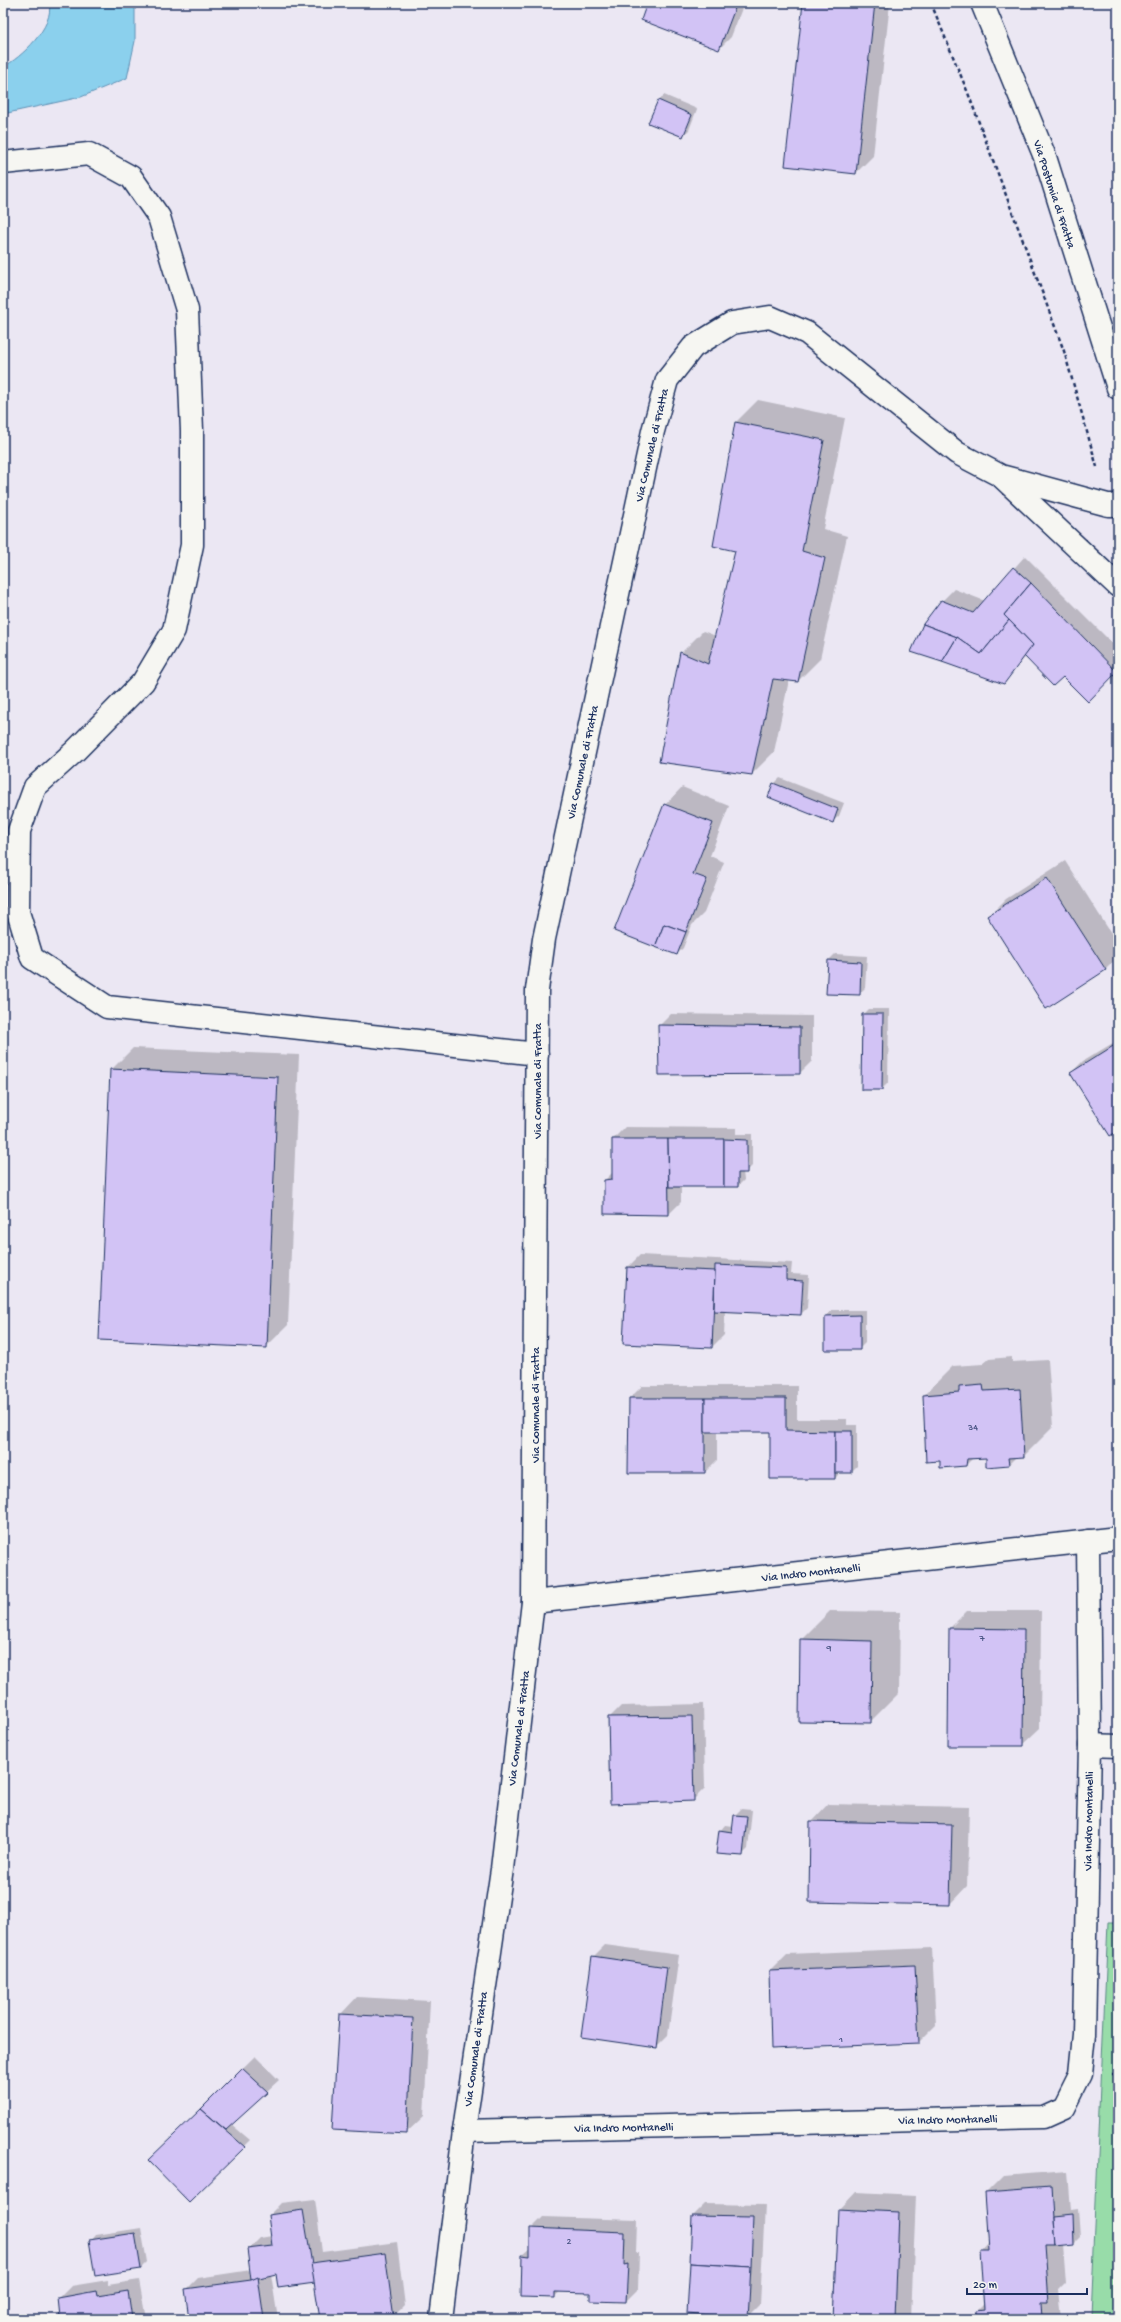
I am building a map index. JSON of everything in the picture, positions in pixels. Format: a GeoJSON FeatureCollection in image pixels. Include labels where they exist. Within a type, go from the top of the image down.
{"type":"FeatureCollection","features":[{"type":"Feature","properties":{"kind":"street","name":"Via Postumia di Fratta"},"geometry":{"type":"LineString","coordinates":[[982,3],[1045,157],[1118,388]]}},
{"type":"Feature","properties":{"kind":"street"},"geometry":{"type":"LineString","coordinates":[[3,163],[89,154],[131,177],[160,217],[187,310],[192,431],[192,545],[174,630],[143,682],[75,751],[35,787],[19,831],[18,912],[32,958],[107,1007],[537,1054]]}},
{"type":"Feature","properties":{"kind":"street","name":"Via Comunale di Fratta"},"geometry":{"type":"LineString","coordinates":[[441,2319],[464,2131],[502,1869],[533,1602],[537,990],[544,939],[653,431],[667,380],[693,347],[732,323],[770,317],[807,333],[957,453],[1001,476],[1113,505]]}},
{"type":"Feature","properties":{"kind":"street"},"geometry":{"type":"LineString","coordinates":[[1001,476],[1118,586]]}},
{"type":"Feature","properties":{"kind":"street","name":"Via Indro Montanelli"},"geometry":{"type":"LineString","coordinates":[[533,1602],[1118,1538]]}},
{"type":"Feature","properties":{"kind":"street","name":"Via Indro Montanelli"},"geometry":{"type":"LineString","coordinates":[[464,2131],[1042,2117],[1063,2108],[1080,2074],[1084,2034],[1090,1746],[1088,1541]]}},
{"type":"Feature","properties":{"kind":"street"},"geometry":{"type":"LineString","coordinates":[[1090,1746],[1118,1746]]}},
{"type":"Feature","properties":{"kind":"path"},"geometry":{"type":"LineString","coordinates":[[931,3],[968,93],[1064,351],[1113,505]]}},
{"type":"Feature","properties":{"kind":"green space"},"geometry":{"type":"Polygon","coordinates":[[[1108,1922],[1118,1922],[1118,2319],[1091,2319],[1108,1922]]]}},
{"type":"Feature","properties":{"kind":"water"},"geometry":{"type":"Polygon","coordinates":[[[49,3],[135,3],[135,41],[127,78],[81,97],[3,114],[3,67],[27,49],[42,31],[47,21],[49,3]]]}},
{"type":"Feature","properties":{"kind":"building"},"geometry":{"type":"Polygon","coordinates":[[[647,3],[737,3],[719,50],[641,20],[647,3]]]}},
{"type":"Feature","properties":{"kind":"building"},"geometry":{"type":"Polygon","coordinates":[[[803,3],[875,3],[856,174],[785,166],[803,3]]]}},
{"type":"Feature","properties":{"kind":"building"},"geometry":{"type":"Polygon","coordinates":[[[658,100],[692,115],[683,137],[648,123],[658,100]]]}},
{"type":"Feature","properties":{"kind":"building"},"geometry":{"type":"Polygon","coordinates":[[[735,422],[824,440],[802,551],[825,558],[798,682],[773,679],[752,775],[659,762],[680,652],[708,664],[735,551],[713,546],[735,422]]]}},
{"type":"Feature","properties":{"kind":"building"},"geometry":{"type":"Polygon","coordinates":[[[1013,567],[1031,583],[1004,615],[1009,620],[981,654],[957,637],[923,624],[941,600],[973,613],[1013,567]]]}},
{"type":"Feature","properties":{"kind":"building"},"geometry":{"type":"Polygon","coordinates":[[[1031,583],[1117,672],[1088,702],[1063,677],[1053,686],[1024,656],[1033,645],[1004,615],[1031,583]]]}},
{"type":"Feature","properties":{"kind":"building"},"geometry":{"type":"Polygon","coordinates":[[[1009,620],[1033,645],[1004,684],[942,662],[957,637],[981,654],[1009,620]]]}},
{"type":"Feature","properties":{"kind":"building"},"geometry":{"type":"Polygon","coordinates":[[[923,624],[957,637],[942,662],[911,652],[923,624]]]}},
{"type":"Feature","properties":{"kind":"building"},"geometry":{"type":"Polygon","coordinates":[[[773,783],[838,809],[833,823],[768,797],[773,783]]]}},
{"type":"Feature","properties":{"kind":"building"},"geometry":{"type":"Polygon","coordinates":[[[664,804],[713,823],[693,874],[707,879],[686,932],[664,924],[655,947],[614,931],[664,804]]]}},
{"type":"Feature","properties":{"kind":"building"},"geometry":{"type":"Polygon","coordinates":[[[1047,878],[1106,970],[1046,1009],[987,916],[1047,878]]]}},
{"type":"Feature","properties":{"kind":"building"},"geometry":{"type":"Polygon","coordinates":[[[664,924],[686,932],[677,955],[655,947],[664,924]]]}},
{"type":"Feature","properties":{"kind":"building"},"geometry":{"type":"Polygon","coordinates":[[[828,960],[861,962],[860,995],[826,994],[828,960]]]}},
{"type":"Feature","properties":{"kind":"building"},"geometry":{"type":"Polygon","coordinates":[[[862,1014],[883,1014],[882,1090],[861,1090],[862,1014]]]}},
{"type":"Feature","properties":{"kind":"building"},"geometry":{"type":"Polygon","coordinates":[[[658,1025],[800,1027],[800,1074],[659,1075],[658,1025]]]}},
{"type":"Feature","properties":{"kind":"building"},"geometry":{"type":"Polygon","coordinates":[[[1118,1043],[1118,1131],[1110,1136],[1070,1073],[1118,1043]]]}},
{"type":"Feature","properties":{"kind":"building"},"geometry":{"type":"Polygon","coordinates":[[[110,1069],[278,1077],[267,1348],[99,1340],[110,1069]]]}},
{"type":"Feature","properties":{"kind":"building"},"geometry":{"type":"Polygon","coordinates":[[[612,1139],[668,1139],[669,1215],[604,1214],[604,1180],[612,1179],[612,1139]]]}},
{"type":"Feature","properties":{"kind":"building"},"geometry":{"type":"Polygon","coordinates":[[[668,1139],[724,1139],[724,1187],[669,1187],[668,1139]]]}},
{"type":"Feature","properties":{"kind":"building"},"geometry":{"type":"Polygon","coordinates":[[[724,1139],[747,1140],[747,1173],[738,1173],[738,1187],[724,1187],[724,1139]]]}},
{"type":"Feature","properties":{"kind":"building"},"geometry":{"type":"Polygon","coordinates":[[[715,1265],[786,1268],[786,1280],[803,1281],[801,1315],[714,1311],[715,1265]]]}},
{"type":"Feature","properties":{"kind":"building"},"geometry":{"type":"Polygon","coordinates":[[[627,1267],[715,1271],[712,1348],[623,1344],[627,1267]]]}},
{"type":"Feature","properties":{"kind":"building"},"geometry":{"type":"Polygon","coordinates":[[[860,1315],[860,1350],[825,1350],[825,1316],[860,1315]]]}},
{"type":"Feature","properties":{"kind":"building"},"geometry":{"type":"Polygon","coordinates":[[[983,1385],[984,1391],[1020,1389],[1024,1457],[1008,1458],[1009,1465],[986,1467],[986,1458],[967,1459],[966,1466],[940,1468],[940,1461],[926,1462],[923,1395],[959,1392],[959,1387],[983,1385]]]}},
{"type":"Feature","properties":{"kind":"building"},"geometry":{"type":"Polygon","coordinates":[[[629,1398],[705,1398],[705,1473],[628,1473],[629,1398]]]}},
{"type":"Feature","properties":{"kind":"building"},"geometry":{"type":"Polygon","coordinates":[[[705,1398],[786,1398],[786,1430],[835,1431],[835,1479],[770,1479],[770,1432],[705,1432],[705,1398]]]}},
{"type":"Feature","properties":{"kind":"building"},"geometry":{"type":"Polygon","coordinates":[[[835,1431],[852,1431],[852,1473],[835,1473],[835,1431]]]}},
{"type":"Feature","properties":{"kind":"building"},"geometry":{"type":"Polygon","coordinates":[[[949,1628],[1024,1629],[1023,1746],[948,1746],[949,1628]]]}},
{"type":"Feature","properties":{"kind":"building"},"geometry":{"type":"Polygon","coordinates":[[[800,1639],[872,1641],[871,1723],[799,1722],[800,1639]]]}},
{"type":"Feature","properties":{"kind":"building"},"geometry":{"type":"Polygon","coordinates":[[[692,1716],[694,1801],[610,1804],[608,1717],[692,1716]]]}},
{"type":"Feature","properties":{"kind":"building"},"geometry":{"type":"Polygon","coordinates":[[[734,1815],[747,1816],[743,1856],[716,1854],[719,1830],[732,1832],[734,1815]]]}},
{"type":"Feature","properties":{"kind":"building"},"geometry":{"type":"Polygon","coordinates":[[[810,1821],[952,1824],[950,1905],[809,1902],[810,1821]]]}},
{"type":"Feature","properties":{"kind":"building"},"geometry":{"type":"Polygon","coordinates":[[[592,1956],[667,1967],[657,2048],[581,2037],[592,1956]]]}},
{"type":"Feature","properties":{"kind":"building"},"geometry":{"type":"Polygon","coordinates":[[[915,1965],[919,2043],[771,2049],[769,1971],[915,1965]]]}},
{"type":"Feature","properties":{"kind":"building"},"geometry":{"type":"Polygon","coordinates":[[[339,2014],[413,2018],[407,2134],[332,2130],[339,2014]]]}},
{"type":"Feature","properties":{"kind":"building"},"geometry":{"type":"Polygon","coordinates":[[[242,2068],[268,2092],[226,2130],[201,2109],[242,2068]]]}},
{"type":"Feature","properties":{"kind":"building"},"geometry":{"type":"Polygon","coordinates":[[[201,2109],[245,2147],[189,2202],[148,2160],[201,2109]]]}},
{"type":"Feature","properties":{"kind":"building"},"geometry":{"type":"Polygon","coordinates":[[[1051,2188],[1055,2246],[1045,2246],[1049,2302],[1042,2302],[1043,2319],[976,2319],[976,2311],[984,2310],[980,2251],[989,2251],[985,2193],[1051,2188]]]}},
{"type":"Feature","properties":{"kind":"building"},"geometry":{"type":"Polygon","coordinates":[[[838,2209],[899,2212],[895,2319],[833,2319],[838,2209]]]}},
{"type":"Feature","properties":{"kind":"building"},"geometry":{"type":"Polygon","coordinates":[[[303,2210],[315,2283],[278,2288],[276,2274],[251,2280],[247,2249],[272,2246],[268,2215],[303,2210]]]}},
{"type":"Feature","properties":{"kind":"building"},"geometry":{"type":"Polygon","coordinates":[[[1073,2214],[1074,2244],[1055,2246],[1053,2216],[1073,2214]]]}},
{"type":"Feature","properties":{"kind":"building"},"geometry":{"type":"Polygon","coordinates":[[[692,2216],[753,2217],[751,2267],[690,2263],[692,2216]]]}},
{"type":"Feature","properties":{"kind":"building"},"geometry":{"type":"Polygon","coordinates":[[[530,2228],[625,2232],[624,2265],[628,2264],[626,2302],[590,2301],[590,2293],[555,2292],[555,2298],[521,2297],[522,2255],[530,2256],[530,2228]]]}},
{"type":"Feature","properties":{"kind":"building"},"geometry":{"type":"Polygon","coordinates":[[[135,2233],[141,2269],[95,2276],[89,2240],[135,2233]]]}},
{"type":"Feature","properties":{"kind":"building"},"geometry":{"type":"Polygon","coordinates":[[[385,2253],[394,2319],[320,2319],[311,2263],[385,2253]]]}},
{"type":"Feature","properties":{"kind":"building"},"geometry":{"type":"Polygon","coordinates":[[[690,2263],[751,2267],[748,2318],[687,2313],[690,2263]]]}},
{"type":"Feature","properties":{"kind":"building"},"geometry":{"type":"Polygon","coordinates":[[[258,2277],[264,2319],[189,2319],[185,2289],[251,2280],[258,2277]]]}},
{"type":"Feature","properties":{"kind":"building"},"geometry":{"type":"Polygon","coordinates":[[[96,2291],[97,2296],[128,2291],[132,2319],[56,2319],[56,2317],[60,2317],[58,2298],[96,2291]]]}}]}
